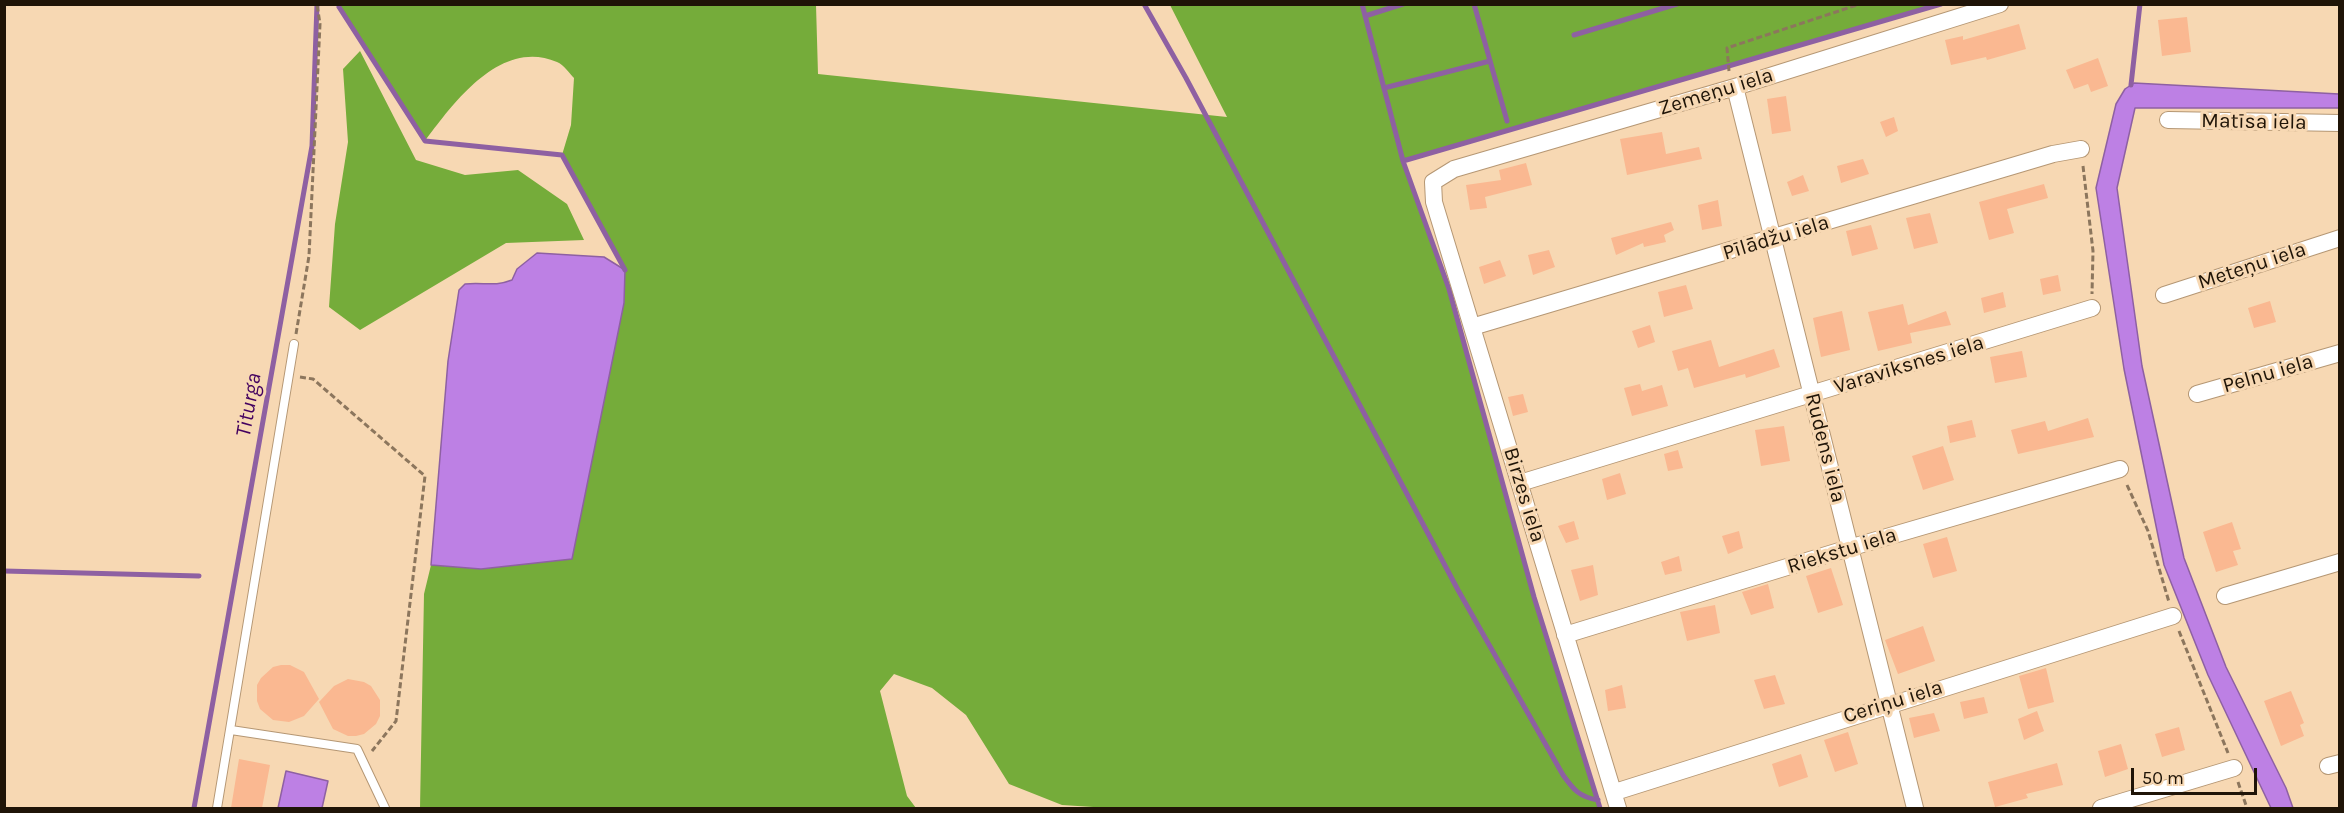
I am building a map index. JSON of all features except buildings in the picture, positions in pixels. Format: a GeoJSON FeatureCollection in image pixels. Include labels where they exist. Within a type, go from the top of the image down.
{"type":"FeatureCollection","features":[{"type":"Feature","properties":{"kind":"street","name":"Zemeņu iela"},"geometry":{"type":"LineString","coordinates":[[1433,182],[1454,169],[1735,87],[2000,4]]}},
{"type":"Feature","properties":{"kind":"street","name":"Rudens iela"},"geometry":{"type":"LineString","coordinates":[[1735,87],[1915,808]]}},
{"type":"Feature","properties":{"kind":"street","name":"Matīsa iela"},"geometry":{"type":"LineString","coordinates":[[2168,120],[2340,123]]}},
{"type":"Feature","properties":{"kind":"street","name":"Pīlādžu iela"},"geometry":{"type":"LineString","coordinates":[[1472,327],[1774,239],[2053,154],[2080,149]]}},
{"type":"Feature","properties":{"kind":"street","name":"Birzes iela"},"geometry":{"type":"LineString","coordinates":[[1433,182],[1434,202],[1618,808]]}},
{"type":"Feature","properties":{"kind":"street","name":"Meteņu iela"},"geometry":{"type":"LineString","coordinates":[[2164,295],[2340,238]]}},
{"type":"Feature","properties":{"kind":"street","name":"Varavīksnes iela"},"geometry":{"type":"LineString","coordinates":[[1520,483],[2092,308]]}},
{"type":"Feature","properties":{"kind":"street","name":"Pelnu iela"},"geometry":{"type":"LineString","coordinates":[[2197,394],[2340,353]]}},
{"type":"Feature","properties":{"kind":"street","name":"Riekstu iela"},"geometry":{"type":"LineString","coordinates":[[1565,635],[2120,469]]}},
{"type":"Feature","properties":{"kind":"street"},"geometry":{"type":"LineString","coordinates":[[2225,596],[2340,562]]}},
{"type":"Feature","properties":{"kind":"street","name":"Ceriņu iela"},"geometry":{"type":"LineString","coordinates":[[1614,792],[2173,616]]}},
{"type":"Feature","properties":{"kind":"street"},"geometry":{"type":"LineString","coordinates":[[2101,808],[2234,768]]}},
{"type":"Feature","properties":{"kind":"lane"},"geometry":{"type":"LineString","coordinates":[[217,808],[294,344]]}},
{"type":"Feature","properties":{"kind":"lane"},"geometry":{"type":"LineString","coordinates":[[231,730],[357,749],[385,808]]}},
{"type":"Feature","properties":{"kind":"path"},"geometry":{"type":"LineString","coordinates":[[294,344],[309,256],[320,24],[316,4]]}},
{"type":"Feature","properties":{"kind":"path"},"geometry":{"type":"LineString","coordinates":[[1735,87],[1728,66],[1727,48],[1860,4]]}},
{"type":"Feature","properties":{"kind":"path"},"geometry":{"type":"LineString","coordinates":[[2080,149],[2093,251],[2092,308]]}},
{"type":"Feature","properties":{"kind":"path"},"geometry":{"type":"LineString","coordinates":[[289,376],[313,379],[425,476],[396,721],[363,763]]}},
{"type":"Feature","properties":{"kind":"path"},"geometry":{"type":"LineString","coordinates":[[2120,469],[2148,531],[2173,616],[2234,768],[2247,808]]}},
{"type":"Feature","properties":{"kind":"green space"},"geometry":{"type":"Polygon","coordinates":[[[338,5],[816,5],[818,74],[1227,117],[1170,5],[1941,5],[1404,161],[1449,289],[1534,597],[1600,808],[1109,808],[1062,805],[1009,784],[966,715],[932,688],[894,674],[880,691],[907,796],[916,808],[420,808],[424,594],[431,565],[481,569],[572,558],[625,270],[562,155],[571,125],[574,78],[564,67],[557,62],[536,57],[517,59],[498,66],[465,93],[425,141],[338,5]]]}},
{"type":"Feature","properties":{"kind":"green space"},"geometry":{"type":"Polygon","coordinates":[[[360,51],[416,160],[465,175],[518,170],[567,204],[584,240],[506,243],[360,330],[329,307],[335,224],[348,142],[343,69],[360,51]]]}},
{"type":"Feature","properties":{"kind":"shaded area"},"geometry":{"type":"Polygon","coordinates":[[[2134,83],[2339,94],[2339,108],[2135,108],[2117,188],[2142,366],[2184,558],[2226,667],[2286,788],[2293,808],[2271,808],[2208,675],[2164,565],[2124,369],[2096,188],[2116,104],[2125,89],[2134,83]]]}},
{"type":"Feature","properties":{"kind":"shaded area"},"geometry":{"type":"Polygon","coordinates":[[[537,253],[604,257],[625,270],[624,303],[572,559],[481,569],[431,565],[448,361],[459,290],[465,284],[494,284],[512,280],[517,269],[537,253]]]}},
{"type":"Feature","properties":{"kind":"shaded area"},"geometry":{"type":"Polygon","coordinates":[[[286,771],[328,781],[322,808],[278,808],[286,771]]]}},
{"type":"Feature","properties":{"kind":"waterway","name":"Titurga"},"geometry":{"type":"LineString","coordinates":[[194,808],[312,146],[317,4]]}},
{"type":"Feature","properties":{"kind":"waterway"},"geometry":{"type":"LineString","coordinates":[[1144,4],[1186,78],[1458,590],[1563,775],[1577,792],[1598,800]]}},
{"type":"Feature","properties":{"kind":"waterway"},"geometry":{"type":"LineString","coordinates":[[1362,4],[1403,161]]}},
{"type":"Feature","properties":{"kind":"waterway"},"geometry":{"type":"LineString","coordinates":[[1365,16],[1403,4]]}},
{"type":"Feature","properties":{"kind":"waterway"},"geometry":{"type":"LineString","coordinates":[[1474,4],[1507,121]]}},
{"type":"Feature","properties":{"kind":"waterway"},"geometry":{"type":"LineString","coordinates":[[1574,35],[1677,4]]}},
{"type":"Feature","properties":{"kind":"waterway"},"geometry":{"type":"LineString","coordinates":[[1600,808],[1534,597],[1449,289],[1403,161],[1941,4]]}},
{"type":"Feature","properties":{"kind":"waterway"},"geometry":{"type":"LineString","coordinates":[[2131,85],[2140,4]]}},
{"type":"Feature","properties":{"kind":"waterway"},"geometry":{"type":"LineString","coordinates":[[339,7],[425,141],[562,155],[625,270]]}},
{"type":"Feature","properties":{"kind":"waterway"},"geometry":{"type":"LineString","coordinates":[[1384,88],[1490,61]]}},
{"type":"Feature","properties":{"kind":"waterway"},"geometry":{"type":"LineString","coordinates":[[4,571],[199,576]]}}]}
